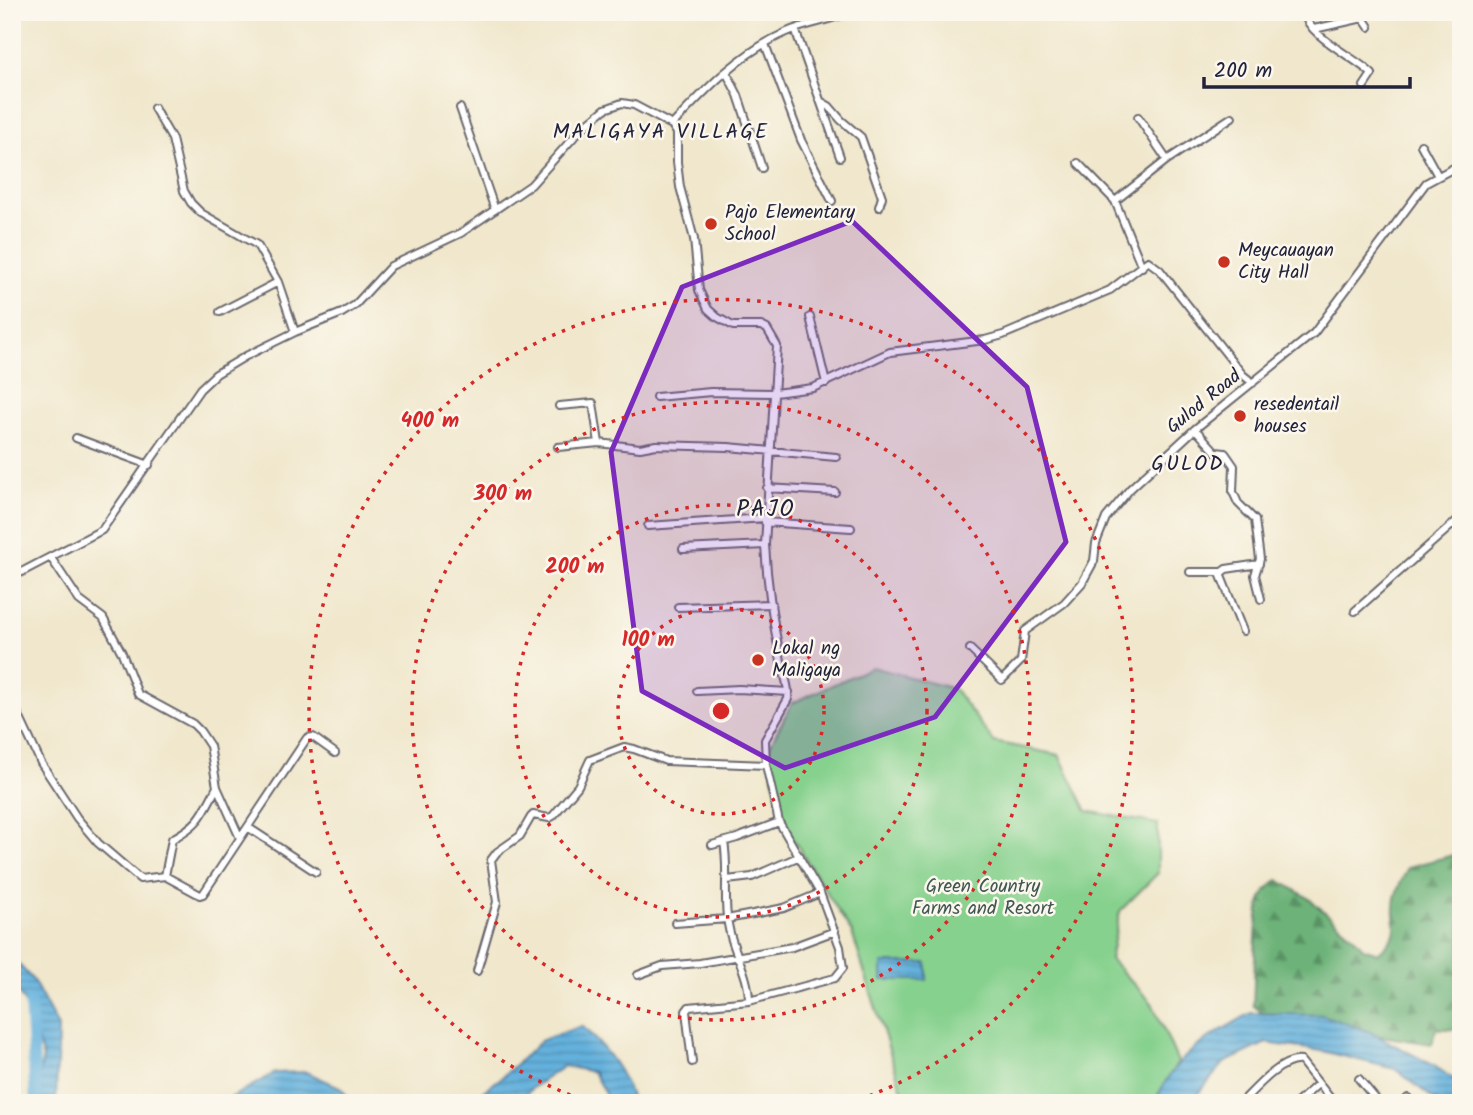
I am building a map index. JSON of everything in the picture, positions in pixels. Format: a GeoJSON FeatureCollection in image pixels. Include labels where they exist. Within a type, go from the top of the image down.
{"type":"FeatureCollection","features":[{"type":"Feature","properties":{"kind":"street"},"geometry":{"type":"LineString","coordinates":[[828,12],[830,21]]}},
{"type":"Feature","properties":{"kind":"street"},"geometry":{"type":"LineString","coordinates":[[672,125],[726,72],[765,44],[795,29],[830,21],[850,12]]}},
{"type":"Feature","properties":{"kind":"street"},"geometry":{"type":"LineString","coordinates":[[1304,12],[1305,19],[1314,29],[1372,74],[1364,86]]}},
{"type":"Feature","properties":{"kind":"street"},"geometry":{"type":"LineString","coordinates":[[1314,29],[1363,18],[1369,27]]}},
{"type":"Feature","properties":{"kind":"street"},"geometry":{"type":"LineString","coordinates":[[795,29],[840,157]]}},
{"type":"Feature","properties":{"kind":"street"},"geometry":{"type":"LineString","coordinates":[[765,44],[801,140],[832,201]]}},
{"type":"Feature","properties":{"kind":"street"},"geometry":{"type":"LineString","coordinates":[[726,72],[738,95],[762,168]]}},
{"type":"Feature","properties":{"kind":"street"},"geometry":{"type":"LineString","coordinates":[[822,102],[861,137],[882,197],[879,207]]}},
{"type":"Feature","properties":{"kind":"street"},"geometry":{"type":"LineString","coordinates":[[12,577],[102,530],[200,389],[216,374],[295,332],[342,313],[355,305],[391,266],[461,233],[531,185],[583,128],[606,109],[622,103],[634,105],[672,125],[677,133],[677,169],[683,205],[694,239],[699,290],[708,309],[716,317],[733,326],[761,326],[767,329],[776,346],[765,520],[766,575],[781,664],[789,692],[788,699],[765,740],[766,765],[779,822],[820,893],[835,931],[843,968],[835,978],[749,1001],[689,1007],[686,1011],[692,1062]]}},
{"type":"Feature","properties":{"kind":"street"},"geometry":{"type":"LineString","coordinates":[[154,108],[172,139],[184,191],[191,203],[201,213],[255,242],[278,282],[295,332]]}},
{"type":"Feature","properties":{"kind":"street"},"geometry":{"type":"LineString","coordinates":[[460,108],[495,209]]}},
{"type":"Feature","properties":{"kind":"street"},"geometry":{"type":"LineString","coordinates":[[1138,117],[1167,160]]}},
{"type":"Feature","properties":{"kind":"street"},"geometry":{"type":"LineString","coordinates":[[1115,201],[1167,160],[1232,117]]}},
{"type":"Feature","properties":{"kind":"street"},"geometry":{"type":"LineString","coordinates":[[1421,145],[1438,176]]}},
{"type":"Feature","properties":{"kind":"street"},"geometry":{"type":"LineString","coordinates":[[1078,163],[1115,201],[1142,267]]}},
{"type":"Feature","properties":{"kind":"street","name":"Gulod Road"},"geometry":{"type":"LineString","coordinates":[[970,649],[1002,680],[1021,661],[1026,631],[1064,603],[1082,583],[1094,561],[1096,543],[1106,518],[1115,505],[1146,472],[1195,429],[1314,333],[1426,183],[1461,164]]}},
{"type":"Feature","properties":{"kind":"street"},"geometry":{"type":"LineString","coordinates":[[656,397],[711,392],[775,393],[813,388],[890,352],[985,340],[1003,335],[1110,290],[1149,261],[1160,271],[1243,375],[1253,383]]}},
{"type":"Feature","properties":{"kind":"street"},"geometry":{"type":"LineString","coordinates":[[220,312],[278,282]]}},
{"type":"Feature","properties":{"kind":"street"},"geometry":{"type":"LineString","coordinates":[[810,317],[825,383]]}},
{"type":"Feature","properties":{"kind":"street"},"geometry":{"type":"LineString","coordinates":[[559,407],[593,403],[599,443]]}},
{"type":"Feature","properties":{"kind":"street"},"geometry":{"type":"LineString","coordinates":[[1195,429],[1214,451],[1225,453],[1231,459],[1235,470],[1233,492],[1238,503],[1255,520],[1259,564],[1255,575],[1261,599]]}},
{"type":"Feature","properties":{"kind":"street"},"geometry":{"type":"LineString","coordinates":[[76,438],[149,465]]}},
{"type":"Feature","properties":{"kind":"street"},"geometry":{"type":"LineString","coordinates":[[558,447],[599,443],[640,448],[690,446],[835,457]]}},
{"type":"Feature","properties":{"kind":"street"},"geometry":{"type":"LineString","coordinates":[[767,488],[835,492]]}},
{"type":"Feature","properties":{"kind":"street"},"geometry":{"type":"LineString","coordinates":[[1355,611],[1461,517]]}},
{"type":"Feature","properties":{"kind":"street"},"geometry":{"type":"LineString","coordinates":[[648,526],[765,520],[851,528]]}},
{"type":"Feature","properties":{"kind":"street"},"geometry":{"type":"LineString","coordinates":[[683,549],[765,545]]}},
{"type":"Feature","properties":{"kind":"street"},"geometry":{"type":"LineString","coordinates":[[51,558],[79,600],[103,618],[118,645],[138,694],[201,731],[210,746],[217,787],[240,838]]}},
{"type":"Feature","properties":{"kind":"street"},"geometry":{"type":"LineString","coordinates":[[1190,572],[1222,572],[1259,564]]}},
{"type":"Feature","properties":{"kind":"street"},"geometry":{"type":"LineString","coordinates":[[1222,572],[1221,576],[1243,631]]}},
{"type":"Feature","properties":{"kind":"street"},"geometry":{"type":"LineString","coordinates":[[678,607],[772,604]]}},
{"type":"Feature","properties":{"kind":"street"},"geometry":{"type":"LineString","coordinates":[[697,691],[739,689],[789,692]]}},
{"type":"Feature","properties":{"kind":"street"},"geometry":{"type":"LineString","coordinates":[[12,701],[41,763],[76,818],[98,843],[140,878],[166,876],[198,894],[203,894],[307,738],[313,737],[335,753]]}},
{"type":"Feature","properties":{"kind":"street"},"geometry":{"type":"LineString","coordinates":[[477,971],[497,902],[491,865],[493,856],[520,836],[533,815],[549,818],[553,816],[578,786],[593,757],[624,747],[634,748],[666,761],[766,765]]}},
{"type":"Feature","properties":{"kind":"street"},"geometry":{"type":"LineString","coordinates":[[166,876],[172,839],[188,831],[198,821],[217,787]]}},
{"type":"Feature","properties":{"kind":"street"},"geometry":{"type":"LineString","coordinates":[[712,845],[779,822]]}},
{"type":"Feature","properties":{"kind":"street"},"geometry":{"type":"LineString","coordinates":[[249,828],[316,872]]}},
{"type":"Feature","properties":{"kind":"street"},"geometry":{"type":"LineString","coordinates":[[724,842],[727,919],[732,946],[748,982],[749,1001]]}},
{"type":"Feature","properties":{"kind":"street"},"geometry":{"type":"LineString","coordinates":[[727,880],[752,877],[800,856]]}},
{"type":"Feature","properties":{"kind":"street"},"geometry":{"type":"LineString","coordinates":[[675,923],[727,919],[784,908],[820,893]]}},
{"type":"Feature","properties":{"kind":"street"},"geometry":{"type":"LineString","coordinates":[[638,975],[662,966],[700,963],[792,947],[835,931]]}},
{"type":"Feature","properties":{"kind":"street"},"geometry":{"type":"LineString","coordinates":[[1241,1103],[1275,1071],[1294,1060],[1301,1061],[1334,1103]]}},
{"type":"Feature","properties":{"kind":"street"},"geometry":{"type":"LineString","coordinates":[[1359,1079],[1379,1103]]}},
{"type":"Feature","properties":{"kind":"street"},"geometry":{"type":"LineString","coordinates":[[1297,1103],[1318,1084]]}},
{"type":"Feature","properties":{"kind":"highlighted area"},"geometry":{"type":"Polygon","coordinates":[[[852,221],[1027,387],[1066,542],[935,717],[785,768],[642,691],[611,452],[682,287],[852,221]]]}},
{"type":"Feature","properties":{"kind":"green space","name":"Green Country Farms and Resort"},"geometry":{"type":"Polygon","coordinates":[[[872,667],[954,689],[994,742],[1059,755],[1087,811],[1158,824],[1158,873],[1120,911],[1110,959],[1152,1003],[1178,1062],[1153,1103],[906,1103],[852,933],[782,821],[768,749],[792,703],[872,667]]]}},
{"type":"Feature","properties":{"kind":"green space"},"geometry":{"type":"Polygon","coordinates":[[[1461,853],[1460,1028],[1436,1029],[1432,1044],[1269,1019],[1253,1005],[1256,932],[1260,905],[1266,891],[1278,880],[1307,897],[1353,936],[1363,948],[1378,953],[1395,932],[1395,898],[1408,867],[1461,853]]]}},
{"type":"Feature","properties":{"kind":"water"},"geometry":{"type":"Polygon","coordinates":[[[12,957],[33,980],[58,1027],[56,1103],[33,1103],[43,1058],[29,1010],[12,982],[12,957]]]}},
{"type":"Feature","properties":{"kind":"water"},"geometry":{"type":"Polygon","coordinates":[[[882,963],[927,963],[927,980],[882,980],[882,963]]]}},
{"type":"Feature","properties":{"kind":"water"},"geometry":{"type":"Polygon","coordinates":[[[1251,1013],[1322,1015],[1370,1032],[1433,1065],[1461,1084],[1461,1103],[1439,1103],[1395,1069],[1323,1051],[1266,1043],[1224,1063],[1190,1103],[1155,1103],[1163,1086],[1182,1060],[1207,1040],[1251,1013]]]}},
{"type":"Feature","properties":{"kind":"water"},"geometry":{"type":"Polygon","coordinates":[[[582,1026],[613,1061],[633,1103],[608,1103],[593,1072],[564,1066],[532,1088],[517,1103],[467,1103],[501,1078],[542,1040],[582,1026]]]}},
{"type":"Feature","properties":{"kind":"water"},"geometry":{"type":"Polygon","coordinates":[[[306,1072],[340,1087],[353,1103],[221,1103],[275,1073],[306,1072]]]}},
{"type":"Feature","properties":{"kind":"waterway"},"geometry":{"type":"LineString","coordinates":[[30,1001],[36,1103]]}},
{"type":"Feature","properties":{"kind":"place","name":"Pajo Elementary School"},"geometry":{"type":"Point","coordinates":[711,224]}},
{"type":"Feature","properties":{"kind":"place","name":"Meycauayan City Hall"},"geometry":{"type":"Point","coordinates":[1224,262]}},
{"type":"Feature","properties":{"kind":"place","name":"resedentail houses"},"geometry":{"type":"Point","coordinates":[1240,416]}},
{"type":"Feature","properties":{"kind":"place","name":"Lokal ng Maligaya"},"geometry":{"type":"Point","coordinates":[758,660]}},
{"type":"Feature","properties":{"kind":"district","name":"MALIGAYA VILLAGE"},"geometry":{"type":"Point","coordinates":[661,132]}},
{"type":"Feature","properties":{"kind":"district","name":"GULOD"},"geometry":{"type":"Point","coordinates":[1188,464]}},
{"type":"Feature","properties":{"kind":"district","name":"PAJO"},"geometry":{"type":"Point","coordinates":[766,510]}}]}
